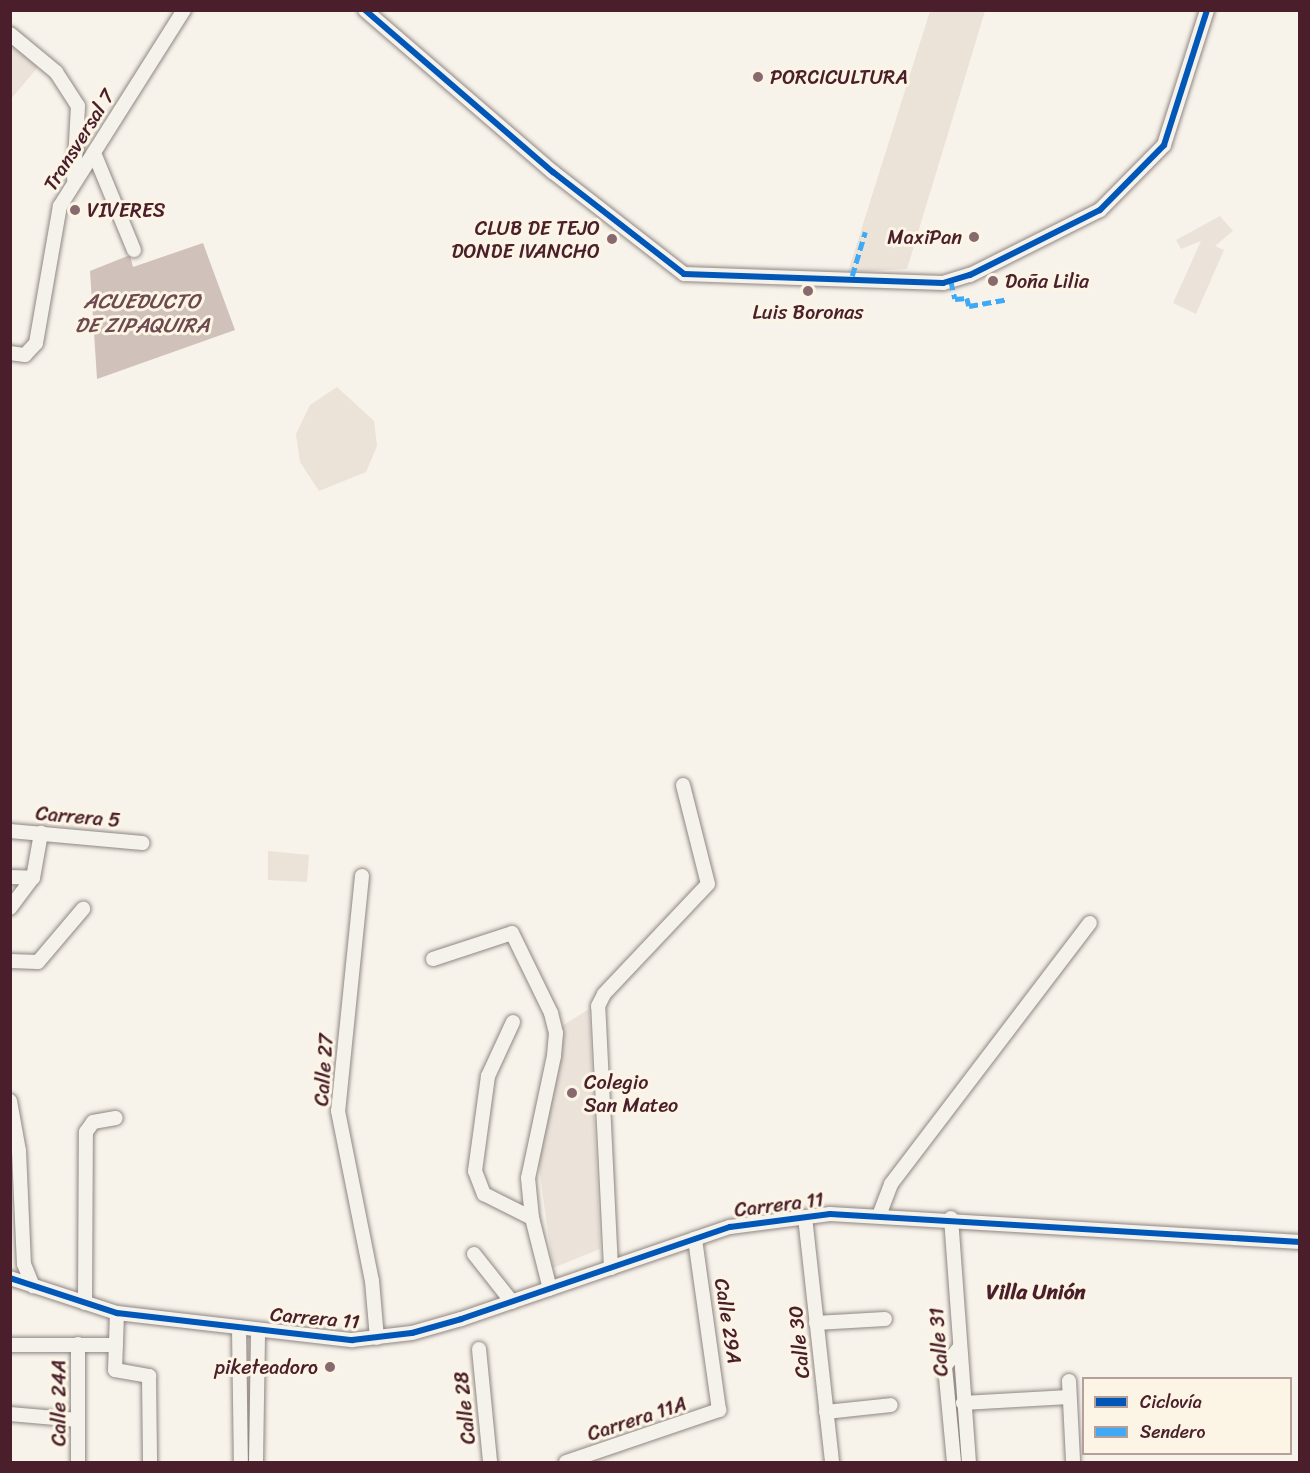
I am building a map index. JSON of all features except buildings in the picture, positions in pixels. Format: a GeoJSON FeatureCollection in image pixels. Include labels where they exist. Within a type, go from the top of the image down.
{"type":"FeatureCollection","features":[{"type":"Feature","properties":{"kind":"street","name":"Transversal 7"},"geometry":{"type":"LineString","coordinates":[[10,353],[25,355],[36,343],[56,223],[74,181],[184,10]]}},
{"type":"Feature","properties":{"kind":"street"},"geometry":{"type":"LineString","coordinates":[[365,10],[553,172],[684,274],[943,283],[970,275],[1100,210],[1164,146],[1208,10]]}},
{"type":"Feature","properties":{"kind":"street"},"geometry":{"type":"LineString","coordinates":[[10,34],[56,72],[78,106],[74,181]]}},
{"type":"Feature","properties":{"kind":"street"},"geometry":{"type":"LineString","coordinates":[[94,153],[134,250]]}},
{"type":"Feature","properties":{"kind":"street"},"geometry":{"type":"LineString","coordinates":[[611,1268],[598,1006],[604,994],[708,884],[683,785]]}},
{"type":"Feature","properties":{"kind":"street","name":"Carrera 5"},"geometry":{"type":"LineString","coordinates":[[10,831],[142,843]]}},
{"type":"Feature","properties":{"kind":"street"},"geometry":{"type":"LineString","coordinates":[[10,908],[33,878],[41,833]]}},
{"type":"Feature","properties":{"kind":"street","name":"Calle 27"},"geometry":{"type":"LineString","coordinates":[[362,876],[338,1111],[372,1281],[377,1338]]}},
{"type":"Feature","properties":{"kind":"street"},"geometry":{"type":"LineString","coordinates":[[10,877],[33,878]]}},
{"type":"Feature","properties":{"kind":"street"},"geometry":{"type":"LineString","coordinates":[[10,961],[38,963],[83,909]]}},
{"type":"Feature","properties":{"kind":"street"},"geometry":{"type":"LineString","coordinates":[[880,1213],[891,1184],[1090,922]]}},
{"type":"Feature","properties":{"kind":"street"},"geometry":{"type":"LineString","coordinates":[[433,959],[512,933],[551,1013],[556,1033],[554,1056],[528,1178],[532,1218],[550,1289]]}},
{"type":"Feature","properties":{"kind":"street"},"geometry":{"type":"LineString","coordinates":[[513,1022],[488,1076],[475,1171],[484,1194],[532,1218]]}},
{"type":"Feature","properties":{"kind":"street"},"geometry":{"type":"LineString","coordinates":[[12,1110],[24,1264],[33,1286]]}},
{"type":"Feature","properties":{"kind":"street"},"geometry":{"type":"LineString","coordinates":[[85,1303],[86,1132],[93,1122],[116,1118]]}},
{"type":"Feature","properties":{"kind":"street","name":"Carrera 11"},"geometry":{"type":"LineString","coordinates":[[10,1278],[117,1313],[258,1330],[377,1338],[412,1333],[512,1302],[730,1227],[805,1217],[880,1213],[1299,1242]]}},
{"type":"Feature","properties":{"kind":"street","name":"Calle 30"},"geometry":{"type":"LineString","coordinates":[[805,1217],[832,1462]]}},
{"type":"Feature","properties":{"kind":"street","name":"Calle 31"},"geometry":{"type":"LineString","coordinates":[[951,1218],[969,1462]]}},
{"type":"Feature","properties":{"kind":"street","name":"Calle 29A"},"geometry":{"type":"LineString","coordinates":[[694,1239],[719,1410]]}},
{"type":"Feature","properties":{"kind":"street"},"geometry":{"type":"LineString","coordinates":[[474,1254],[512,1302]]}},
{"type":"Feature","properties":{"kind":"street"},"geometry":{"type":"LineString","coordinates":[[117,1313],[116,1370],[149,1376],[150,1462]]}},
{"type":"Feature","properties":{"kind":"street"},"geometry":{"type":"LineString","coordinates":[[816,1323],[885,1319]]}},
{"type":"Feature","properties":{"kind":"street"},"geometry":{"type":"LineString","coordinates":[[239,1327],[241,1462]]}},
{"type":"Feature","properties":{"kind":"street"},"geometry":{"type":"LineString","coordinates":[[256,1462],[258,1330]]}},
{"type":"Feature","properties":{"kind":"street","name":"Calle 24A"},"geometry":{"type":"LineString","coordinates":[[78,1344],[78,1462]]}},
{"type":"Feature","properties":{"kind":"street"},"geometry":{"type":"LineString","coordinates":[[10,1346],[116,1345]]}},
{"type":"Feature","properties":{"kind":"street"},"geometry":{"type":"LineString","coordinates":[[954,1462],[945,1366],[959,1348]]}},
{"type":"Feature","properties":{"kind":"street","name":"Calle 28"},"geometry":{"type":"LineString","coordinates":[[479,1349],[490,1462]]}},
{"type":"Feature","properties":{"kind":"street"},"geometry":{"type":"LineString","coordinates":[[1069,1381],[1073,1461]]}},
{"type":"Feature","properties":{"kind":"street"},"geometry":{"type":"LineString","coordinates":[[963,1403],[1069,1397]]}},
{"type":"Feature","properties":{"kind":"street"},"geometry":{"type":"LineString","coordinates":[[826,1412],[891,1405]]}},
{"type":"Feature","properties":{"kind":"street","name":"Carrera 11A"},"geometry":{"type":"LineString","coordinates":[[566,1462],[719,1410]]}},
{"type":"Feature","properties":{"kind":"street"},"geometry":{"type":"LineString","coordinates":[[10,1414],[78,1420]]}},
{"type":"Feature","properties":{"kind":"shaded area"},"geometry":{"type":"Polygon","coordinates":[[[930,11],[985,11],[907,269],[848,272],[930,11]]]}},
{"type":"Feature","properties":{"kind":"shaded area"},"geometry":{"type":"Polygon","coordinates":[[[11,44],[38,67],[11,99],[11,44]]]}},
{"type":"Feature","properties":{"kind":"shaded area"},"geometry":{"type":"Polygon","coordinates":[[[1220,216],[1233,231],[1215,246],[1224,250],[1196,314],[1173,303],[1201,241],[1181,249],[1176,240],[1220,216]]]}},
{"type":"Feature","properties":{"kind":"shaded area"},"geometry":{"type":"Polygon","coordinates":[[[337,387],[374,421],[377,446],[366,472],[319,491],[300,462],[296,434],[310,405],[337,387]]]}},
{"type":"Feature","properties":{"kind":"shaded area"},"geometry":{"type":"Polygon","coordinates":[[[268,851],[309,855],[307,882],[268,880],[268,851]]]}},
{"type":"Feature","properties":{"kind":"shaded area","name":"Colegio San Mateo"},"geometry":{"type":"Polygon","coordinates":[[[589,1009],[600,1249],[553,1268],[538,1161],[562,1026],[589,1009]]]}},
{"type":"Feature","properties":{"kind":"water","name":"ACUEDUCTO DE ZIPAQUIRA"},"geometry":{"type":"Polygon","coordinates":[[[203,243],[235,330],[97,379],[90,271],[130,255],[133,267],[203,243]]]}},
{"type":"Feature","properties":{"kind":"marked path"},"geometry":{"type":"LineString","coordinates":[[852,276],[865,232]]}},
{"type":"Feature","properties":{"kind":"marked path"},"geometry":{"type":"LineString","coordinates":[[951,281],[955,299],[967,298],[969,306],[1007,299]]}},
{"type":"Feature","properties":{"kind":"cycle path"},"geometry":{"type":"LineString","coordinates":[[365,10],[553,172],[684,274],[943,283],[970,275],[1100,210],[1164,145],[1207,10]]}},
{"type":"Feature","properties":{"kind":"cycle path"},"geometry":{"type":"LineString","coordinates":[[10,1278],[117,1313],[352,1340],[412,1333],[461,1319],[730,1227],[830,1214],[1300,1242]]}},
{"type":"Feature","properties":{"kind":"place","name":"PORCICULTURA"},"geometry":{"type":"Point","coordinates":[758,77]}},
{"type":"Feature","properties":{"kind":"place","name":"VIVERES"},"geometry":{"type":"Point","coordinates":[75,210]}},
{"type":"Feature","properties":{"kind":"place","name":"MaxiPan"},"geometry":{"type":"Point","coordinates":[974,237]}},
{"type":"Feature","properties":{"kind":"place","name":"CLUB DE TEJO DONDE IVANCHO"},"geometry":{"type":"Point","coordinates":[612,239]}},
{"type":"Feature","properties":{"kind":"place","name":"Doña Lilia"},"geometry":{"type":"Point","coordinates":[993,281]}},
{"type":"Feature","properties":{"kind":"place","name":"Luis Boronas"},"geometry":{"type":"Point","coordinates":[808,291]}},
{"type":"Feature","properties":{"kind":"place","name":"Colegio San Mateo"},"geometry":{"type":"Point","coordinates":[572,1093]}},
{"type":"Feature","properties":{"kind":"place","name":"piketeadoro"},"geometry":{"type":"Point","coordinates":[330,1367]}},
{"type":"Feature","properties":{"kind":"district","name":"Villa Unión"},"geometry":{"type":"Point","coordinates":[1036,1292]}}]}
